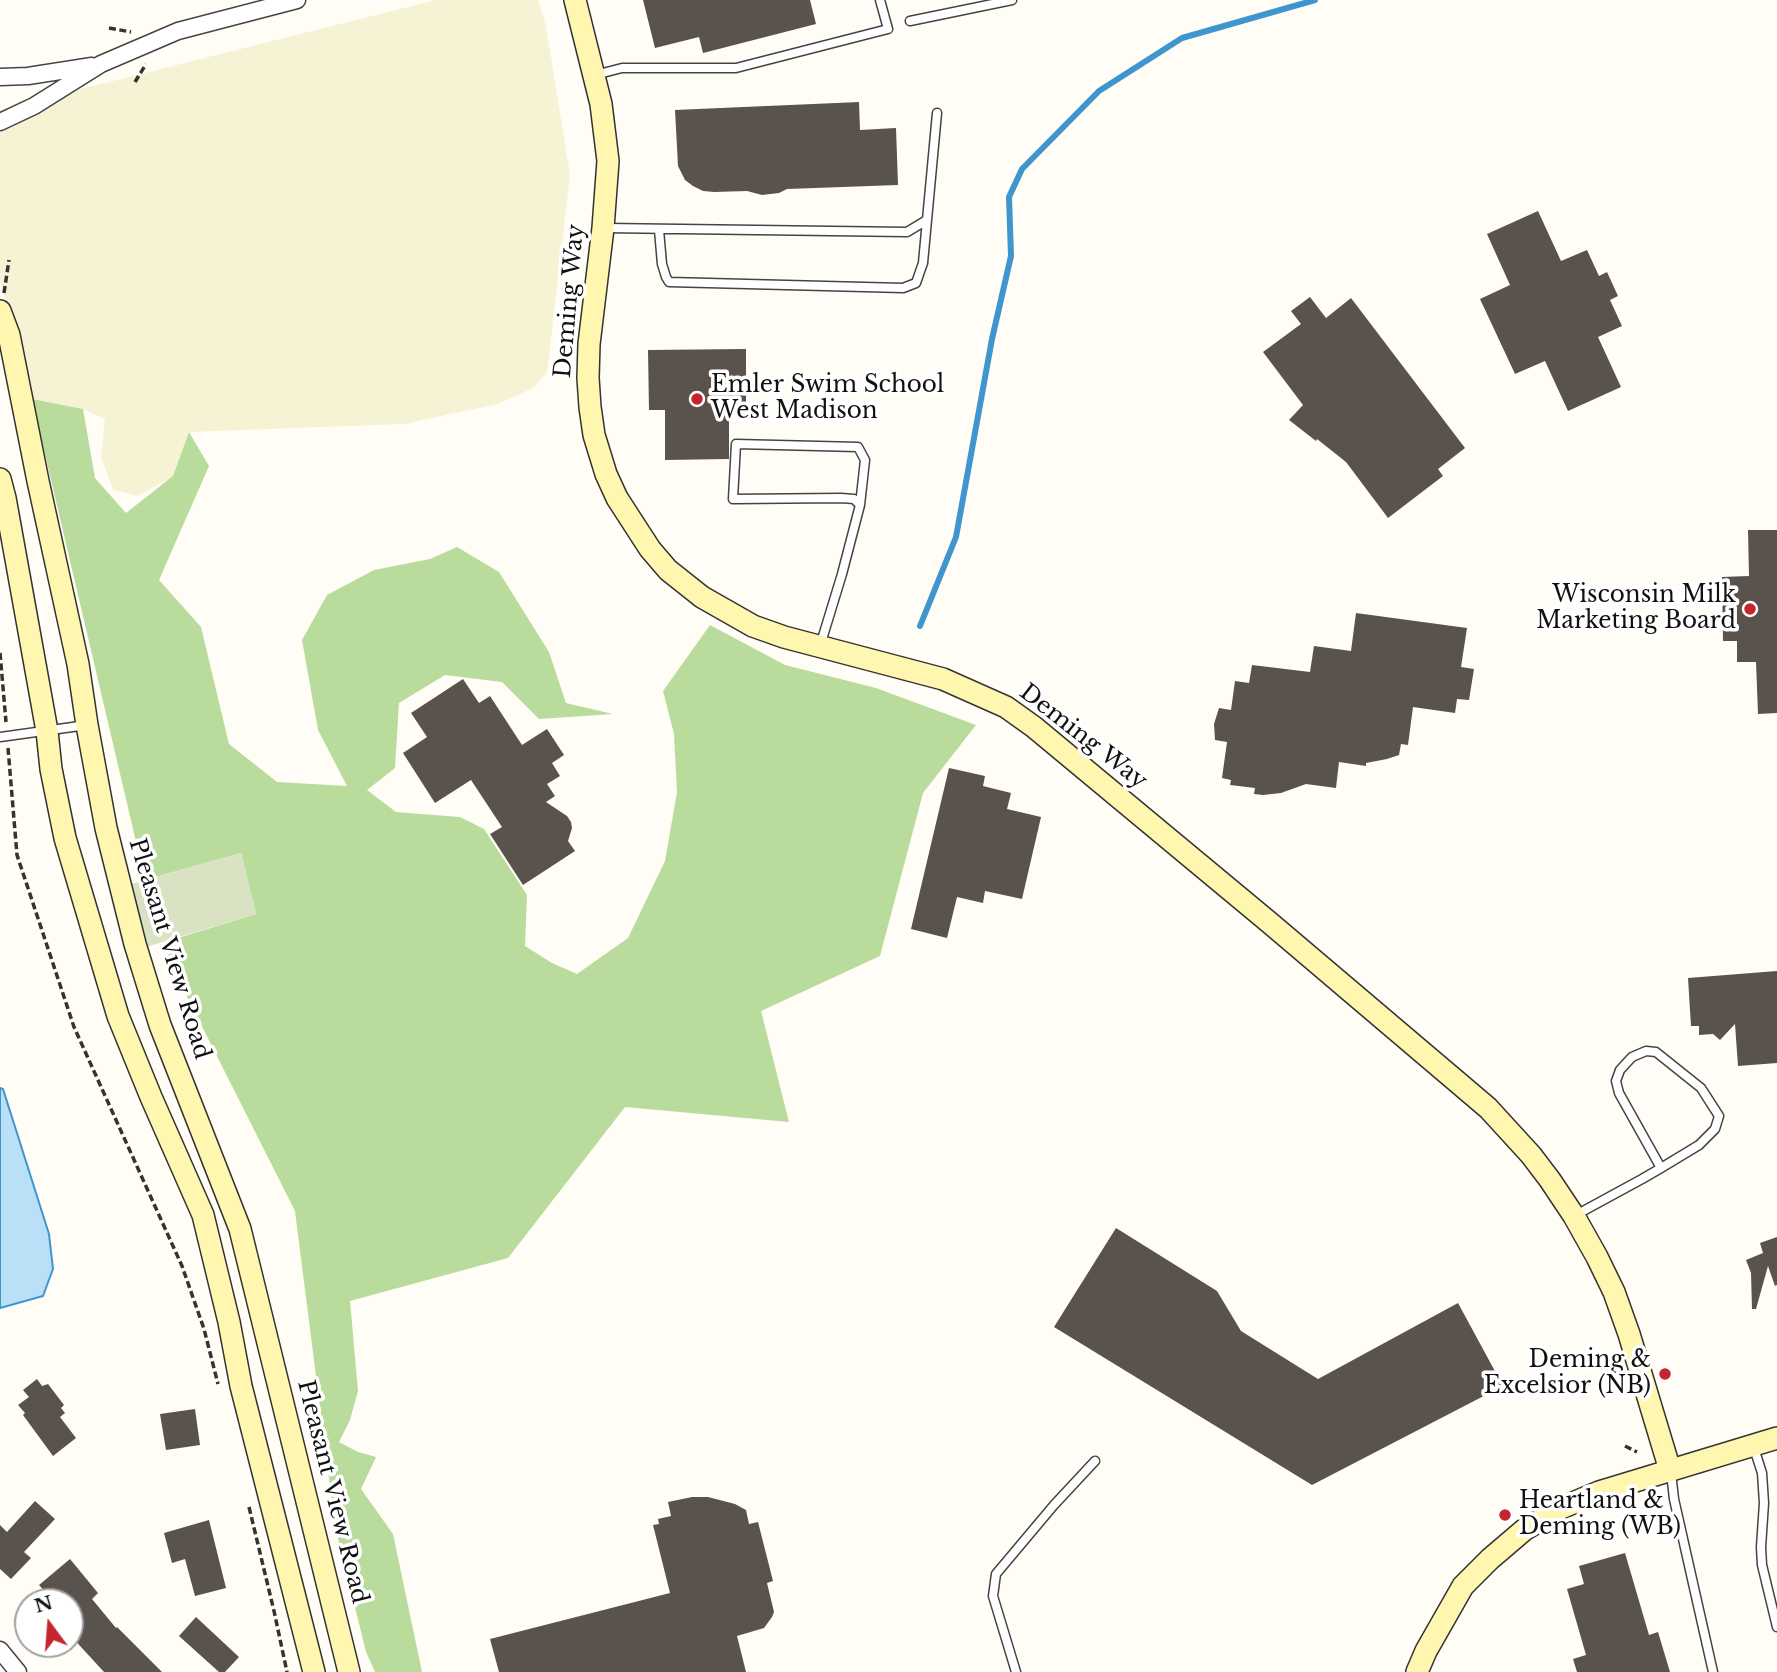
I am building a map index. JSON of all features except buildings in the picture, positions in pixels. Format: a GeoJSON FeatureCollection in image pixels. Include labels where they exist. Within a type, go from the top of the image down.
{"type":"FeatureCollection","features":[{"type":"Feature","properties":{"kind":"main road","name":"Deming Way"},"geometry":{"type":"LineString","coordinates":[[575,0],[595,75],[608,161],[589,344],[588,378],[594,435],[606,474],[617,498],[650,549],[668,570],[702,597],[753,626],[784,637],[943,678],[1006,707],[1034,727],[1395,1027],[1488,1108],[1550,1180],[1597,1257],[1614,1292],[1629,1334],[1670,1469]]}},
{"type":"Feature","properties":{"kind":"main road","name":"Pleasant View Road"},"geometry":{"type":"LineString","coordinates":[[0,312],[9,335],[78,664],[106,828],[160,1025],[240,1229],[349,1672]]}},
{"type":"Feature","properties":{"kind":"main road"},"geometry":{"type":"LineString","coordinates":[[0,479],[65,838],[118,1016],[203,1215],[229,1322],[241,1386],[314,1672]]}},
{"type":"Feature","properties":{"kind":"main road"},"geometry":{"type":"LineString","coordinates":[[1417,1672],[1463,1586],[1516,1537],[1561,1508],[1599,1492],[1777,1438]]}},
{"type":"Feature","properties":{"kind":"street"},"geometry":{"type":"LineString","coordinates":[[0,122],[34,106],[101,64],[178,31],[297,0]]}},
{"type":"Feature","properties":{"kind":"street"},"geometry":{"type":"LineString","coordinates":[[0,77],[28,76],[101,64]]}},
{"type":"Feature","properties":{"kind":"street"},"geometry":{"type":"LineString","coordinates":[[0,1650],[18,1672]]}},
{"type":"Feature","properties":{"kind":"lane"},"geometry":{"type":"LineString","coordinates":[[595,75],[622,68],[736,68],[888,29],[880,0]]}},
{"type":"Feature","properties":{"kind":"lane"},"geometry":{"type":"LineString","coordinates":[[910,22],[1012,0]]}},
{"type":"Feature","properties":{"kind":"lane"},"geometry":{"type":"LineString","coordinates":[[659,230],[662,264],[670,282],[903,288],[916,283],[923,264],[937,113]]}},
{"type":"Feature","properties":{"kind":"lane"},"geometry":{"type":"LineString","coordinates":[[603,228],[907,232],[927,220]]}},
{"type":"Feature","properties":{"kind":"lane"},"geometry":{"type":"LineString","coordinates":[[820,646],[860,505],[865,460],[858,447],[736,444],[733,499],[841,498],[854,499],[860,505]]}},
{"type":"Feature","properties":{"kind":"lane"},"geometry":{"type":"LineString","coordinates":[[0,737],[87,725]]}},
{"type":"Feature","properties":{"kind":"lane"},"geometry":{"type":"LineString","coordinates":[[1574,1216],[1661,1168],[1699,1145],[1715,1129],[1719,1116],[1701,1088],[1656,1052],[1646,1051],[1632,1057],[1620,1070],[1616,1082],[1619,1093],[1661,1168]]}},
{"type":"Feature","properties":{"kind":"lane"},"geometry":{"type":"LineString","coordinates":[[1753,1446],[1762,1473],[1762,1565],[1777,1627]]}},
{"type":"Feature","properties":{"kind":"lane"},"geometry":{"type":"LineString","coordinates":[[1016,1672],[993,1596],[996,1574],[1095,1461]]}},
{"type":"Feature","properties":{"kind":"lane"},"geometry":{"type":"LineString","coordinates":[[1670,1469],[1674,1499],[1713,1672]]}},
{"type":"Feature","properties":{"kind":"path"},"geometry":{"type":"LineString","coordinates":[[0,312],[9,260]]}},
{"type":"Feature","properties":{"kind":"path"},"geometry":{"type":"LineString","coordinates":[[0,653],[6,722]]}},
{"type":"Feature","properties":{"kind":"path"},"geometry":{"type":"LineString","coordinates":[[8,748],[17,855],[74,1027],[182,1266],[204,1329],[220,1392]]}},
{"type":"Feature","properties":{"kind":"path"},"geometry":{"type":"LineString","coordinates":[[1625,1446],[1637,1452]]}},
{"type":"Feature","properties":{"kind":"path"},"geometry":{"type":"LineString","coordinates":[[249,1508],[287,1672]]}},
{"type":"Feature","properties":{"kind":"shaded area"},"geometry":{"type":"Polygon","coordinates":[[[436,0],[538,0],[546,26],[570,175],[547,373],[533,388],[498,404],[404,424],[189,432],[173,477],[137,496],[113,490],[101,457],[105,419],[83,409],[32,399],[0,280],[0,110],[436,0]]]}},
{"type":"Feature","properties":{"kind":"green space"},"geometry":{"type":"Polygon","coordinates":[[[32,399],[83,409],[95,478],[126,513],[173,476],[189,432],[209,466],[159,580],[201,627],[229,744],[277,782],[347,786],[318,730],[302,640],[327,595],[374,570],[430,559],[457,547],[499,572],[549,652],[566,703],[613,714],[539,719],[502,682],[445,675],[399,703],[395,768],[367,790],[396,812],[460,817],[484,829],[527,895],[525,946],[552,963],[577,974],[628,938],[665,861],[677,792],[674,734],[663,691],[710,625],[785,665],[876,688],[976,725],[923,793],[880,956],[761,1011],[789,1122],[625,1107],[508,1258],[350,1301],[358,1391],[350,1420],[339,1442],[358,1452],[376,1457],[361,1489],[393,1534],[422,1672],[375,1672],[366,1652],[335,1526],[295,1211],[167,957],[178,938],[256,914],[241,853],[145,880],[32,399]]]}},
{"type":"Feature","properties":{"kind":"green space"},"geometry":{"type":"Polygon","coordinates":[[[241,853],[256,914],[146,947],[131,884],[241,853]]]}},
{"type":"Feature","properties":{"kind":"water"},"geometry":{"type":"Polygon","coordinates":[[[0,1088],[3,1089],[49,1234],[53,1269],[43,1296],[0,1308],[0,1088]]]}},
{"type":"Feature","properties":{"kind":"waterway"},"geometry":{"type":"LineString","coordinates":[[920,626],[956,537],[992,339],[1011,256],[1009,197],[1022,169],[1099,91],[1182,38],[1315,0]]}},
{"type":"Feature","properties":{"kind":"place","name":"Emler Swim School West Madison"},"geometry":{"type":"Point","coordinates":[697,399]}},
{"type":"Feature","properties":{"kind":"place","name":"Wisconsin Milk Marketing Board"},"geometry":{"type":"Point","coordinates":[1750,609]}},
{"type":"Feature","properties":{"kind":"place","name":"Deming & Excelsior (NB)"},"geometry":{"type":"Point","coordinates":[1665,1374]}},
{"type":"Feature","properties":{"kind":"place","name":"Heartland & Deming (WB)"},"geometry":{"type":"Point","coordinates":[1505,1515]}}]}
